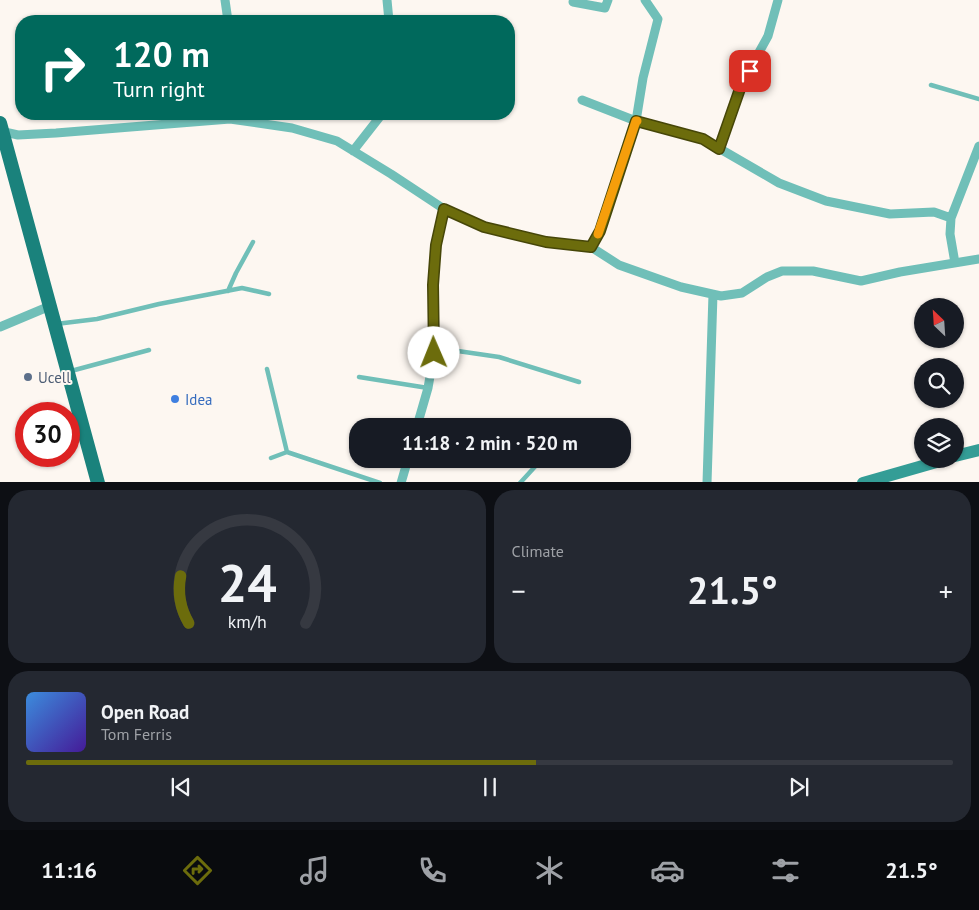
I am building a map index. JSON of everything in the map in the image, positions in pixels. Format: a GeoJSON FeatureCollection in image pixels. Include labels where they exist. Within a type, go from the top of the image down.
{"type":"FeatureCollection","features":[{"type":"Feature","properties":{"kind":"main road"},"geometry":{"type":"LineString","coordinates":[[1,128],[5,158],[50,306],[98,482]]}},
{"type":"Feature","properties":{"kind":"main road"},"geometry":{"type":"LineString","coordinates":[[964,454],[979,450]]}},
{"type":"Feature","properties":{"kind":"main road"},"geometry":{"type":"LineString","coordinates":[[868,482],[916,468]]}},
{"type":"Feature","properties":{"kind":"street"},"geometry":{"type":"LineString","coordinates":[[225,0],[227,15]]}},
{"type":"Feature","properties":{"kind":"street"},"geometry":{"type":"LineString","coordinates":[[387,0],[388,15]]}},
{"type":"Feature","properties":{"kind":"street"},"geometry":{"type":"LineString","coordinates":[[573,2],[605,8],[608,0]]}},
{"type":"Feature","properties":{"kind":"street"},"geometry":{"type":"LineString","coordinates":[[591,247],[600,231],[636,121],[643,78],[658,19],[646,0]]}},
{"type":"Feature","properties":{"kind":"street"},"geometry":{"type":"LineString","coordinates":[[719,149],[742,83],[768,36],[778,0]]}},
{"type":"Feature","properties":{"kind":"street"},"geometry":{"type":"LineString","coordinates":[[582,100],[636,121],[703,139],[778,183],[826,201],[890,214],[934,212],[950,218]]}},
{"type":"Feature","properties":{"kind":"street"},"geometry":{"type":"LineString","coordinates":[[1,128],[18,134],[56,133],[189,120]]}},
{"type":"Feature","properties":{"kind":"street"},"geometry":{"type":"LineString","coordinates":[[251,120],[292,128],[337,141],[444,209],[484,227],[546,242],[591,247],[619,265],[681,287],[713,294],[728,296],[742,293],[782,271],[813,271],[861,282],[900,272],[979,259]]}},
{"type":"Feature","properties":{"kind":"street"},"geometry":{"type":"LineString","coordinates":[[353,151],[377,120]]}},
{"type":"Feature","properties":{"kind":"street"},"geometry":{"type":"LineString","coordinates":[[956,263],[950,234],[950,218],[979,146]]}},
{"type":"Feature","properties":{"kind":"street"},"geometry":{"type":"LineString","coordinates":[[419,418],[428,388],[434,353],[433,285],[435,255],[444,209]]}},
{"type":"Feature","properties":{"kind":"street"},"geometry":{"type":"LineString","coordinates":[[706,482],[713,294]]}},
{"type":"Feature","properties":{"kind":"street"},"geometry":{"type":"LineString","coordinates":[[0,328],[50,306]]}},
{"type":"Feature","properties":{"kind":"street"},"geometry":{"type":"LineString","coordinates":[[401,482],[405,468]]}},
{"type":"Feature","properties":{"kind":"lane"},"geometry":{"type":"LineString","coordinates":[[931,85],[979,99]]}},
{"type":"Feature","properties":{"kind":"lane"},"geometry":{"type":"LineString","coordinates":[[228,291],[253,242]]}},
{"type":"Feature","properties":{"kind":"lane"},"geometry":{"type":"LineString","coordinates":[[55,324],[97,319],[159,304],[242,288],[269,294]]}},
{"type":"Feature","properties":{"kind":"lane"},"geometry":{"type":"LineString","coordinates":[[68,372],[149,350]]}},
{"type":"Feature","properties":{"kind":"lane"},"geometry":{"type":"LineString","coordinates":[[434,353],[451,350],[499,357],[580,382]]}},
{"type":"Feature","properties":{"kind":"lane"},"geometry":{"type":"LineString","coordinates":[[267,369],[287,452]]}},
{"type":"Feature","properties":{"kind":"lane"},"geometry":{"type":"LineString","coordinates":[[359,377],[428,388]]}},
{"type":"Feature","properties":{"kind":"lane"},"geometry":{"type":"LineString","coordinates":[[271,458],[287,452],[380,482]]}},
{"type":"Feature","properties":{"kind":"lane"},"geometry":{"type":"LineString","coordinates":[[520,482],[533,468]]}},
{"type":"Feature","properties":{"kind":"slow traffic"},"geometry":{"type":"LineString","coordinates":[[598,234],[637,121]]}},
{"type":"Feature","properties":{"kind":"place","name":"Ucell"},"geometry":{"type":"Point","coordinates":[28,377]}},
{"type":"Feature","properties":{"kind":"place","name":"Idea"},"geometry":{"type":"Point","coordinates":[175,399]}},
{"type":"Feature","properties":{"kind":"route"},"geometry":{"type":"LineString","coordinates":[[434,353],[433,285],[436,245],[444,209],[484,227],[546,242],[591,247],[600,231],[636,121],[703,139],[719,149],[742,83],[750,71]]}}]}
